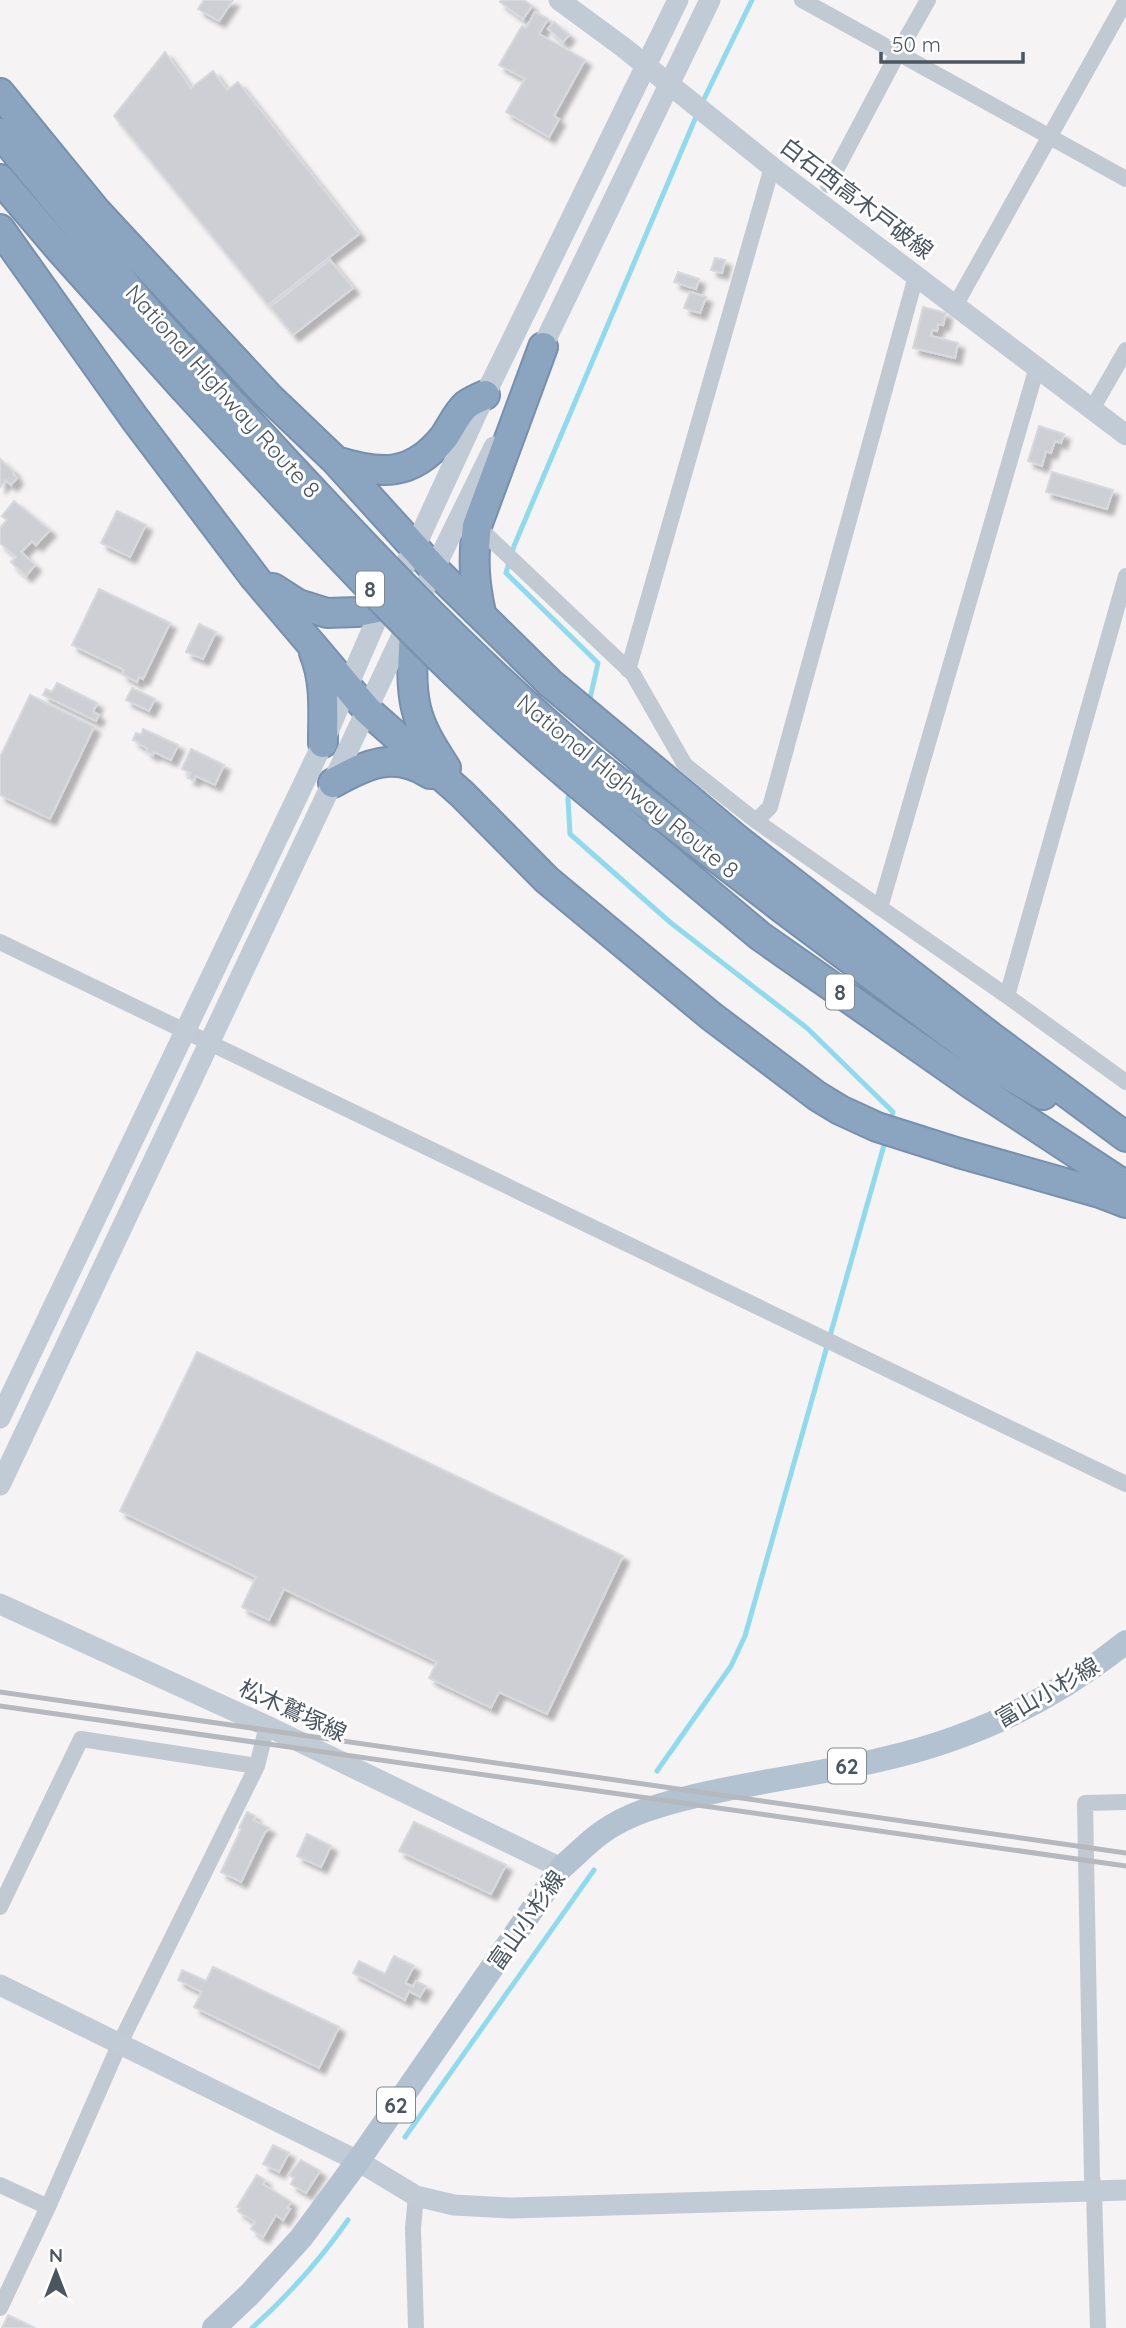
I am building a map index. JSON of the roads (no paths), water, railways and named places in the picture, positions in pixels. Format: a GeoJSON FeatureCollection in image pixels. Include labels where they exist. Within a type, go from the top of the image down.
{"type":"FeatureCollection","features":[{"type":"Feature","properties":{"kind":"highway"},"geometry":{"type":"LineString","coordinates":[[0,93],[97,212],[268,396],[336,461],[434,569],[550,683],[738,840],[990,1036],[1126,1137]]}},
{"type":"Feature","properties":{"kind":"highway","name":"National Highway Route 8"},"geometry":{"type":"LineString","coordinates":[[0,133],[153,318],[192,379]]}},
{"type":"Feature","properties":{"kind":"highway","name":"National Highway Route 8"},"geometry":{"type":"LineString","coordinates":[[0,179],[108,305],[192,379],[529,710],[579,768],[760,936],[974,1086],[1126,1186]]}},
{"type":"Feature","properties":{"kind":"highway"},"geometry":{"type":"LineString","coordinates":[[0,229],[135,419],[255,578],[368,711],[462,794],[547,880],[711,1016],[817,1096],[840,1110],[877,1126],[959,1153],[1100,1192],[1126,1203]]}},
{"type":"Feature","properties":{"kind":"highway"},"geometry":{"type":"LineString","coordinates":[[481,613],[474,581],[473,556],[477,526],[543,347]]}},
{"type":"Feature","properties":{"kind":"highway"},"geometry":{"type":"LineString","coordinates":[[336,461],[366,471],[396,471],[421,460],[442,439],[466,406],[485,394]]}},
{"type":"Feature","properties":{"kind":"highway"},"geometry":{"type":"LineString","coordinates":[[255,578],[298,604],[327,613],[357,612],[382,607],[434,569]]}},
{"type":"Feature","properties":{"kind":"highway"},"geometry":{"type":"LineString","coordinates":[[416,606],[413,663],[416,707],[426,736],[462,794]]}},
{"type":"Feature","properties":{"kind":"highway"},"geometry":{"type":"LineString","coordinates":[[309,641],[320,668],[324,694],[323,743]]}},
{"type":"Feature","properties":{"kind":"highway"},"geometry":{"type":"LineString","coordinates":[[333,783],[363,766],[392,761],[416,765],[462,794]]}},
{"type":"Feature","properties":{"kind":"highway","name":"National Highway Route 8"},"geometry":{"type":"LineString","coordinates":[[579,768],[783,909],[993,1066],[1126,1144]]}},
{"type":"Feature","properties":{"kind":"main road","name":"富山小杉線"},"geometry":{"type":"LineString","coordinates":[[214,2328],[250,2294],[301,2238],[358,2161],[561,1868],[602,1832],[651,1807],[740,1785],[883,1759],[953,1740],[1010,1716],[1097,1665],[1126,1642]]}},
{"type":"Feature","properties":{"kind":"street","name":"白石西高木戸破線"},"geometry":{"type":"LineString","coordinates":[[559,0],[772,167],[1126,435]]}},
{"type":"Feature","properties":{"kind":"street"},"geometry":{"type":"LineString","coordinates":[[0,1418],[323,743],[382,607],[415,547],[485,394],[678,0]]}},
{"type":"Feature","properties":{"kind":"street"},"geometry":{"type":"LineString","coordinates":[[0,1485],[416,606],[710,0]]}},
{"type":"Feature","properties":{"kind":"street"},"geometry":{"type":"LineString","coordinates":[[802,0],[1126,179]]}},
{"type":"Feature","properties":{"kind":"street"},"geometry":{"type":"LineString","coordinates":[[828,185],[928,0]]}},
{"type":"Feature","properties":{"kind":"street"},"geometry":{"type":"LineString","coordinates":[[956,304],[1126,0]]}},
{"type":"Feature","properties":{"kind":"street"},"geometry":{"type":"LineString","coordinates":[[628,670],[772,167]]}},
{"type":"Feature","properties":{"kind":"street"},"geometry":{"type":"LineString","coordinates":[[756,821],[770,807],[916,276]]}},
{"type":"Feature","properties":{"kind":"street"},"geometry":{"type":"LineString","coordinates":[[1092,409],[1126,350]]}},
{"type":"Feature","properties":{"kind":"street"},"geometry":{"type":"LineString","coordinates":[[880,908],[1037,367]]}},
{"type":"Feature","properties":{"kind":"street"},"geometry":{"type":"LineString","coordinates":[[477,526],[628,670],[685,765],[756,821],[1126,1082]]}},
{"type":"Feature","properties":{"kind":"street"},"geometry":{"type":"LineString","coordinates":[[1007,996],[1126,576]]}},
{"type":"Feature","properties":{"kind":"street"},"geometry":{"type":"LineString","coordinates":[[0,942],[1126,1484]]}},
{"type":"Feature","properties":{"kind":"street","name":"松木鷲塚線"},"geometry":{"type":"LineString","coordinates":[[0,1604],[267,1726],[561,1868]]}},
{"type":"Feature","properties":{"kind":"street"},"geometry":{"type":"LineString","coordinates":[[0,2308],[120,2043],[257,1766],[267,1726]]}},
{"type":"Feature","properties":{"kind":"street"},"geometry":{"type":"LineString","coordinates":[[0,1908],[81,1739],[257,1766]]}},
{"type":"Feature","properties":{"kind":"street"},"geometry":{"type":"LineString","coordinates":[[1098,2328],[1092,2176],[1085,1802],[1126,1802]]}},
{"type":"Feature","properties":{"kind":"street"},"geometry":{"type":"LineString","coordinates":[[0,1985],[358,2161],[416,2196],[454,2205],[512,2208],[1126,2190]]}},
{"type":"Feature","properties":{"kind":"street"},"geometry":{"type":"LineString","coordinates":[[0,2185],[48,2207]]}},
{"type":"Feature","properties":{"kind":"street"},"geometry":{"type":"LineString","coordinates":[[416,2196],[413,2228],[416,2328]]}},
{"type":"Feature","properties":{"kind":"waterway"},"geometry":{"type":"LineString","coordinates":[[702,103],[752,0]]}},
{"type":"Feature","properties":{"kind":"waterway"},"geometry":{"type":"LineString","coordinates":[[589,703],[598,663],[506,573],[514,546],[698,112]]}},
{"type":"Feature","properties":{"kind":"waterway"},"geometry":{"type":"LineString","coordinates":[[571,788],[568,799],[570,834],[671,923],[807,1028],[893,1112],[890,1122]]}},
{"type":"Feature","properties":{"kind":"waterway"},"geometry":{"type":"LineString","coordinates":[[657,1771],[731,1666],[745,1636],[886,1138]]}},
{"type":"Feature","properties":{"kind":"waterway"},"geometry":{"type":"LineString","coordinates":[[405,2137],[594,1870]]}},
{"type":"Feature","properties":{"kind":"waterway"},"geometry":{"type":"LineString","coordinates":[[252,2328],[303,2277],[348,2220]]}},
{"type":"Feature","properties":{"kind":"railway"},"geometry":{"type":"LineString","coordinates":[[0,1692],[1126,1853]]}},
{"type":"Feature","properties":{"kind":"railway"},"geometry":{"type":"LineString","coordinates":[[0,1706],[1126,1866]]}}]}
